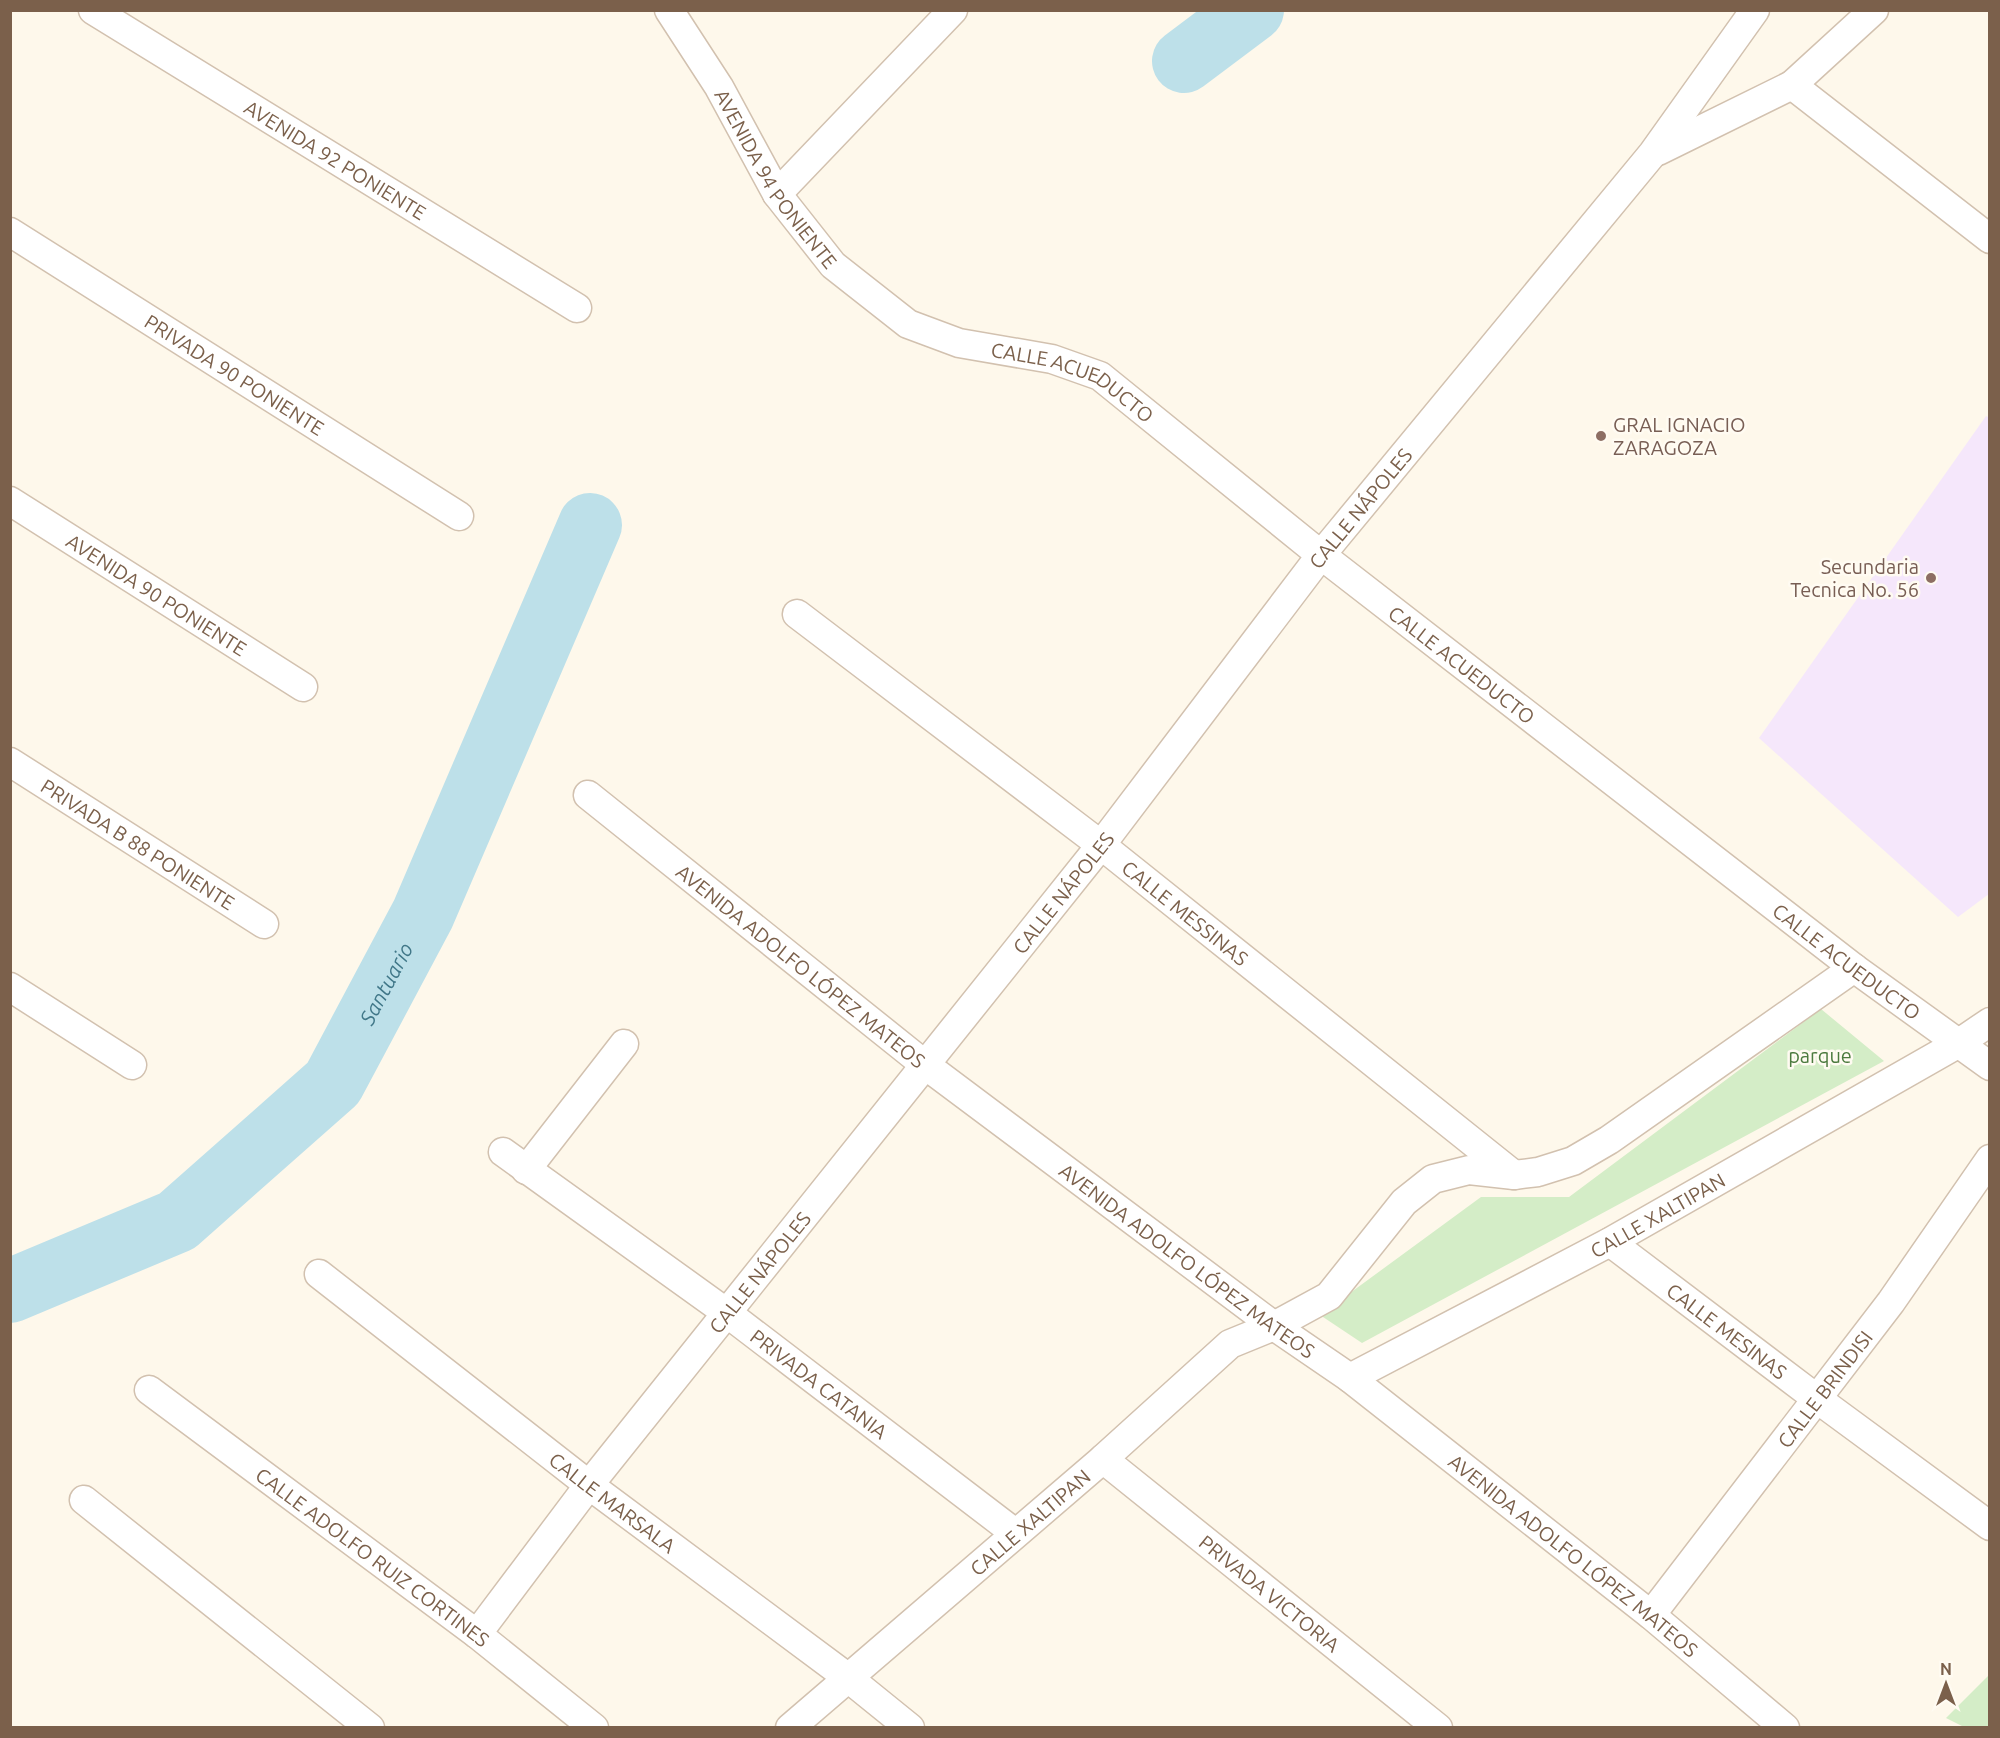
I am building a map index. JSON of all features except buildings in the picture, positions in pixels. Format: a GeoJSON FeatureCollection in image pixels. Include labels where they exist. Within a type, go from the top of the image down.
{"type":"FeatureCollection","features":[{"type":"Feature","properties":{"kind":"street","name":"AVENIDA 92 PONIENTE"},"geometry":{"type":"LineString","coordinates":[[93,10],[577,308]]}},
{"type":"Feature","properties":{"kind":"street","name":"AVENIDA 94 PONIENTE"},"geometry":{"type":"LineString","coordinates":[[669,10],[719,87],[777,194],[833,265],[908,324]]}},
{"type":"Feature","properties":{"kind":"street"},"geometry":{"type":"LineString","coordinates":[[777,194],[953,10]]}},
{"type":"Feature","properties":{"kind":"street","name":"CALLE NÁPOLES"},"geometry":{"type":"LineString","coordinates":[[477,1634],[589,1485],[1101,845],[1321,555],[1653,153],[1755,10]]}},
{"type":"Feature","properties":{"kind":"street"},"geometry":{"type":"LineString","coordinates":[[1653,153],[1792,85],[1874,10]]}},
{"type":"Feature","properties":{"kind":"street"},"geometry":{"type":"LineString","coordinates":[[1792,85],[1989,239]]}},
{"type":"Feature","properties":{"kind":"street","name":"PRIVADA 90 PONIENTE"},"geometry":{"type":"LineString","coordinates":[[10,232],[459,516]]}},
{"type":"Feature","properties":{"kind":"street","name":"CALLE ACUEDUCTO"},"geometry":{"type":"LineString","coordinates":[[908,324],[959,343],[1052,359],[1100,376],[1321,555],[1854,968],[1989,1066]]}},
{"type":"Feature","properties":{"kind":"street","name":"AVENIDA 90 PONIENTE"},"geometry":{"type":"LineString","coordinates":[[10,501],[303,687]]}},
{"type":"Feature","properties":{"kind":"street","name":"CALLE MESSINAS"},"geometry":{"type":"LineString","coordinates":[[796,614],[1101,845],[1514,1175]]}},
{"type":"Feature","properties":{"kind":"street","name":"PRIVADA B 88 PONIENTE"},"geometry":{"type":"LineString","coordinates":[[10,762],[264,924]]}},
{"type":"Feature","properties":{"kind":"street","name":"AVENIDA ADOLFO LÓPEZ MATEOS"},"geometry":{"type":"LineString","coordinates":[[588,795],[924,1064],[1274,1326],[1350,1378],[1651,1615],[1785,1728]]}},
{"type":"Feature","properties":{"kind":"street","name":"CALLE XALTIPAN"},"geometry":{"type":"LineString","coordinates":[[790,1728],[1014,1533],[1103,1459],[1230,1344],[1274,1326],[1329,1296],[1404,1202],[1433,1179],[1469,1170],[1514,1175],[1538,1172],[1573,1161],[1609,1140],[1854,968]]}},
{"type":"Feature","properties":{"kind":"street"},"geometry":{"type":"LineString","coordinates":[[10,987],[132,1065]]}},
{"type":"Feature","properties":{"kind":"street"},"geometry":{"type":"LineString","coordinates":[[1959,1043],[1989,1022]]}},
{"type":"Feature","properties":{"kind":"street","name":"CALLE XALTIPAN"},"geometry":{"type":"LineString","coordinates":[[1350,1378],[1610,1242],[1959,1043]]}},
{"type":"Feature","properties":{"kind":"street"},"geometry":{"type":"LineString","coordinates":[[526,1170],[624,1044]]}},
{"type":"Feature","properties":{"kind":"street","name":"PRIVADA CATANIA"},"geometry":{"type":"LineString","coordinates":[[503,1152],[727,1314],[1014,1533]]}},
{"type":"Feature","properties":{"kind":"street","name":"CALLE BRINDISI"},"geometry":{"type":"LineString","coordinates":[[1651,1615],[1891,1302],[1989,1159]]}},
{"type":"Feature","properties":{"kind":"street","name":"CALLE MESINAS"},"geometry":{"type":"LineString","coordinates":[[1610,1242],[1989,1526]]}},
{"type":"Feature","properties":{"kind":"street","name":"CALLE MARSALA"},"geometry":{"type":"LineString","coordinates":[[319,1274],[589,1485],[847,1677],[910,1728]]}},
{"type":"Feature","properties":{"kind":"street","name":"CALLE ADOLFO RUIZ CORTINES"},"geometry":{"type":"LineString","coordinates":[[150,1389],[477,1634],[594,1728]]}},
{"type":"Feature","properties":{"kind":"street","name":"PRIVADA VICTORIA"},"geometry":{"type":"LineString","coordinates":[[1103,1459],[1438,1728]]}},
{"type":"Feature","properties":{"kind":"street"},"geometry":{"type":"LineString","coordinates":[[84,1500],[370,1728]]}},
{"type":"Feature","properties":{"kind":"shaded area","name":"Secundaria Tecnica No. 56"},"geometry":{"type":"Polygon","coordinates":[[[1986,416],[1990,418],[1989,894],[1958,917],[1759,738],[1986,416]]]}},
{"type":"Feature","properties":{"kind":"green space","name":"parque"},"geometry":{"type":"Polygon","coordinates":[[[1821,1009],[1884,1061],[1362,1343],[1320,1315],[1481,1197],[1569,1197],[1821,1009]]]}},
{"type":"Feature","properties":{"kind":"green space"},"geometry":{"type":"Polygon","coordinates":[[[1989,1675],[1989,1727],[1964,1727],[1946,1718],[1989,1675]]]}},
{"type":"Feature","properties":{"kind":"waterway","name":"Santuario"},"geometry":{"type":"LineString","coordinates":[[1184,61],[1252,10]]}},
{"type":"Feature","properties":{"kind":"waterway","name":"Santuario"},"geometry":{"type":"LineString","coordinates":[[10,1291],[177,1221],[333,1083],[423,914],[590,525]]}},
{"type":"Feature","properties":{"kind":"place","name":"GRAL IGNACIO ZARAGOZA"},"geometry":{"type":"Point","coordinates":[1601,436]}},
{"type":"Feature","properties":{"kind":"place","name":"Secundaria Tecnica No. 56"},"geometry":{"type":"Point","coordinates":[1931,578]}}]}
